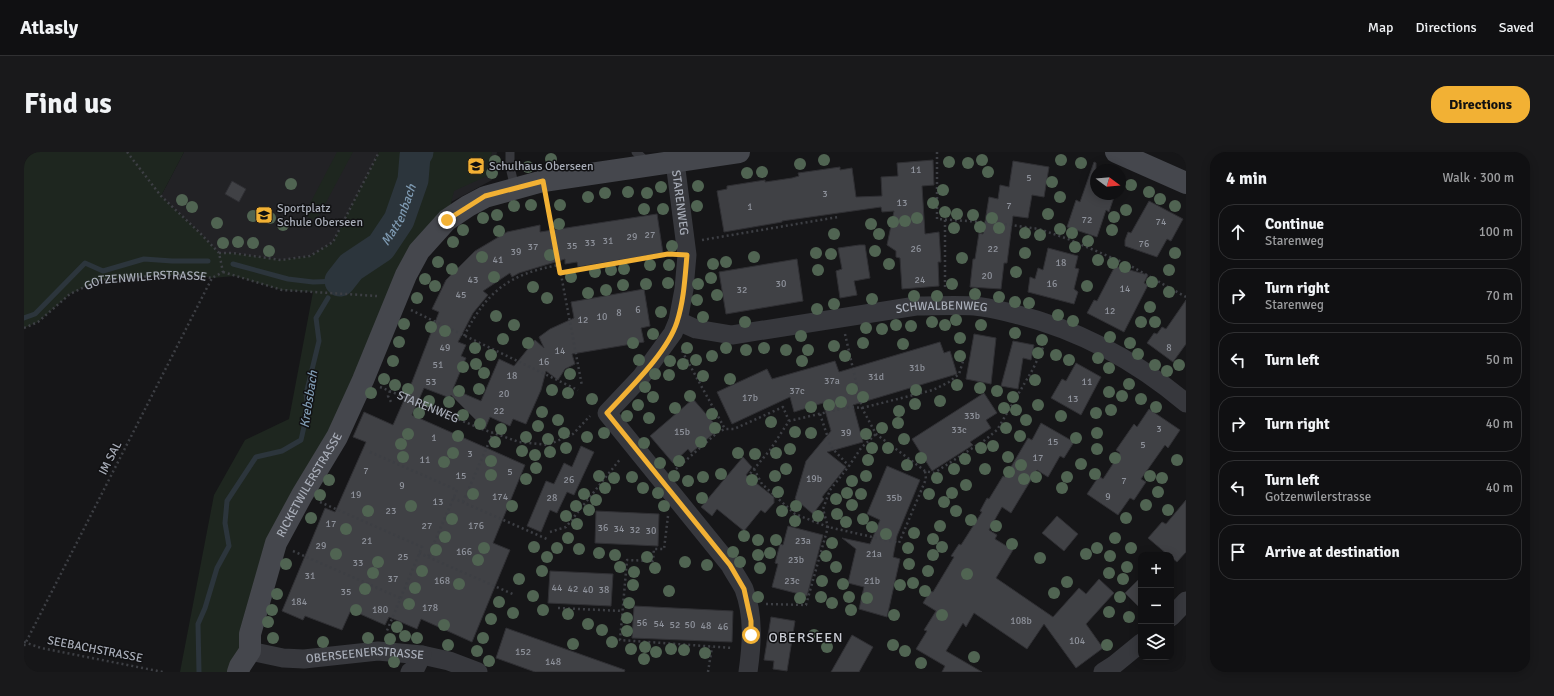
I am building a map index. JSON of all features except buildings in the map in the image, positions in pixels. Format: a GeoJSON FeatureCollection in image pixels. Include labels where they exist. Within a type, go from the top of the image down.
{"type":"FeatureCollection","features":[{"type":"Feature","properties":{"kind":"street"},"geometry":{"type":"LineString","coordinates":[[394,301],[419,251],[447,220],[485,196],[543,181],[643,159],[675,162],[738,152]]}},
{"type":"Feature","properties":{"kind":"street"},"geometry":{"type":"LineString","coordinates":[[1124,153],[1186,183]]}},
{"type":"Feature","properties":{"kind":"street","name":"STARENWEG"},"geometry":{"type":"LineString","coordinates":[[675,162],[686,249],[684,289],[675,327],[641,377],[607,413],[730,565],[744,589],[751,621],[751,650],[748,672]]}},
{"type":"Feature","properties":{"kind":"street","name":"RICKETWILERSTRASSE"},"geometry":{"type":"LineString","coordinates":[[238,672],[240,666],[250,651],[250,634],[276,544],[302,494],[337,437],[363,380],[394,301]]}},
{"type":"Feature","properties":{"kind":"street","name":"SCHWALBENWEG"},"geometry":{"type":"LineString","coordinates":[[675,327],[696,328],[732,335],[916,306],[974,306],[1038,320],[1089,339],[1118,354],[1167,387],[1186,403]]}},
{"type":"Feature","properties":{"kind":"street"},"geometry":{"type":"LineString","coordinates":[[1174,614],[1186,601]]}},
{"type":"Feature","properties":{"kind":"street"},"geometry":{"type":"LineString","coordinates":[[1103,672],[1138,646]]}},
{"type":"Feature","properties":{"kind":"street","name":"OBERSEENERSTRASSE"},"geometry":{"type":"LineString","coordinates":[[250,651],[283,658],[304,660],[378,651],[422,655],[449,661],[478,672]]}},
{"type":"Feature","properties":{"kind":"street"},"geometry":{"type":"LineString","coordinates":[[410,672],[415,669],[422,655]]}},
{"type":"Feature","properties":{"kind":"lane"},"geometry":{"type":"LineString","coordinates":[[510,152],[510,167],[515,188]]}},
{"type":"Feature","properties":{"kind":"path"},"geometry":{"type":"LineString","coordinates":[[127,152],[161,196],[201,234],[219,254],[223,272]]}},
{"type":"Feature","properties":{"kind":"path"},"geometry":{"type":"LineString","coordinates":[[219,254],[232,253],[281,260],[310,256],[333,242],[379,152]]}},
{"type":"Feature","properties":{"kind":"path"},"geometry":{"type":"LineString","coordinates":[[937,152],[937,219],[997,223],[1039,229],[1129,264],[1186,297]]}},
{"type":"Feature","properties":{"kind":"path"},"geometry":{"type":"LineString","coordinates":[[491,182],[494,175],[496,158]]}},
{"type":"Feature","properties":{"kind":"path"},"geometry":{"type":"LineString","coordinates":[[543,181],[582,386]]}},
{"type":"Feature","properties":{"kind":"path"},"geometry":{"type":"LineString","coordinates":[[560,273],[668,254],[838,217]]}},
{"type":"Feature","properties":{"kind":"path"},"geometry":{"type":"LineString","coordinates":[[945,305],[946,220]]}},
{"type":"Feature","properties":{"kind":"path"},"geometry":{"type":"LineString","coordinates":[[464,336],[473,317],[482,304],[508,282],[537,269],[559,265]]}},
{"type":"Feature","properties":{"kind":"path","name":"GOTZENWILERSTRASSE"},"geometry":{"type":"LineString","coordinates":[[24,328],[38,322],[70,294],[99,280],[165,275],[201,276],[212,278],[223,272],[282,290],[373,295]]}},
{"type":"Feature","properties":{"kind":"path","name":"IM SAL"},"geometry":{"type":"LineString","coordinates":[[24,646],[212,278]]}},
{"type":"Feature","properties":{"kind":"path"},"geometry":{"type":"LineString","coordinates":[[394,301],[578,390]]}},
{"type":"Feature","properties":{"kind":"path"},"geometry":{"type":"LineString","coordinates":[[841,318],[862,408],[876,434],[926,471],[934,473],[985,440],[997,430],[1033,369],[1054,326]]}},
{"type":"Feature","properties":{"kind":"path"},"geometry":{"type":"LineString","coordinates":[[675,327],[725,429]]}},
{"type":"Feature","properties":{"kind":"path"},"geometry":{"type":"LineString","coordinates":[[748,483],[749,475],[770,450],[788,421],[849,407],[862,408],[933,390],[949,382],[959,374],[965,355]]}},
{"type":"Feature","properties":{"kind":"path","name":"STARENWEG"},"geometry":{"type":"LineString","coordinates":[[378,386],[493,433],[519,442],[548,445],[572,434],[592,414]]}},
{"type":"Feature","properties":{"kind":"path"},"geometry":{"type":"LineString","coordinates":[[390,391],[388,396],[391,402]]}},
{"type":"Feature","properties":{"kind":"path"},"geometry":{"type":"LineString","coordinates":[[662,481],[718,432],[725,429],[734,429],[783,407],[788,421]]}},
{"type":"Feature","properties":{"kind":"path"},"geometry":{"type":"LineString","coordinates":[[820,414],[831,447],[849,466]]}},
{"type":"Feature","properties":{"kind":"path"},"geometry":{"type":"LineString","coordinates":[[463,502],[493,433]]}},
{"type":"Feature","properties":{"kind":"path"},"geometry":{"type":"LineString","coordinates":[[747,603],[806,605],[828,527],[823,509],[830,490],[861,448],[876,434]]}},
{"type":"Feature","properties":{"kind":"path"},"geometry":{"type":"LineString","coordinates":[[550,532],[566,527],[632,445]]}},
{"type":"Feature","properties":{"kind":"path"},"geometry":{"type":"LineString","coordinates":[[370,452],[457,490],[428,557]]}},
{"type":"Feature","properties":{"kind":"path"},"geometry":{"type":"LineString","coordinates":[[754,469],[762,484],[795,514],[828,527],[899,543],[926,479],[926,471]]}},
{"type":"Feature","properties":{"kind":"path"},"geometry":{"type":"LineString","coordinates":[[453,498],[547,539]]}},
{"type":"Feature","properties":{"kind":"path"},"geometry":{"type":"LineString","coordinates":[[320,502],[422,547],[378,651]]}},
{"type":"Feature","properties":{"kind":"path"},"geometry":{"type":"LineString","coordinates":[[681,506],[667,517],[664,549],[654,549],[653,561],[627,560],[620,640],[751,650]]}},
{"type":"Feature","properties":{"kind":"path"},"geometry":{"type":"LineString","coordinates":[[276,544],[400,598]]}},
{"type":"Feature","properties":{"kind":"path"},"geometry":{"type":"LineString","coordinates":[[419,553],[515,595]]}},
{"type":"Feature","properties":{"kind":"path"},"geometry":{"type":"LineString","coordinates":[[558,608],[623,612]]}},
{"type":"Feature","properties":{"kind":"path","name":"SEEBACHSTRASSE"},"geometry":{"type":"LineString","coordinates":[[25,643],[41,648],[163,672]]}},
{"type":"Feature","properties":{"kind":"path"},"geometry":{"type":"LineString","coordinates":[[708,672],[712,647]]}},
{"type":"Feature","properties":{"kind":"shaded area"},"geometry":{"type":"Polygon","coordinates":[[[24,152],[184,152],[161,196],[219,253],[232,253],[281,260],[310,256],[333,242],[379,152],[492,152],[487,176],[454,191],[447,220],[302,495],[238,672],[180,672],[214,495],[245,440],[289,419],[313,292],[282,290],[235,276],[212,278],[201,276],[165,275],[99,280],[70,294],[38,322],[24,328],[24,152]]]}},
{"type":"Feature","properties":{"kind":"shaded area","name":"Sportplatz Schule Oberseen"},"geometry":{"type":"Polygon","coordinates":[[[184,152],[379,152],[333,242],[310,256],[281,260],[232,253],[219,253],[161,196],[184,152]]]}},
{"type":"Feature","properties":{"kind":"shaded area"},"geometry":{"type":"Polygon","coordinates":[[[337,152],[353,152],[316,221],[304,215],[337,152]]]}},
{"type":"Feature","properties":{"kind":"shaded area","name":"Schulhaus Oberseen"},"geometry":{"type":"Polygon","coordinates":[[[459,152],[497,152],[492,180],[451,202],[459,152]]]}},
{"type":"Feature","properties":{"kind":"waterway","name":"Mattenbach"},"geometry":{"type":"LineString","coordinates":[[340,281],[351,267],[381,247],[399,220],[413,180],[415,156],[418,152]]}},
{"type":"Feature","properties":{"kind":"waterway"},"geometry":{"type":"LineString","coordinates":[[24,318],[35,314],[85,263],[103,271],[144,259],[208,261]]}},
{"type":"Feature","properties":{"kind":"waterway"},"geometry":{"type":"LineString","coordinates":[[233,264],[288,279],[313,282],[340,281]]}},
{"type":"Feature","properties":{"kind":"waterway","name":"Krebsbach"},"geometry":{"type":"LineString","coordinates":[[199,672],[198,624],[205,608],[217,568],[229,546],[225,523],[227,501],[256,457],[282,451],[301,440],[308,409],[306,394],[319,341],[316,318],[328,298]]}},
{"type":"Feature","properties":{"kind":"place","name":"Schulhaus Oberseen"},"geometry":{"type":"Point","coordinates":[476,166]}},
{"type":"Feature","properties":{"kind":"place","name":"Sportplatz Schule Oberseen"},"geometry":{"type":"Point","coordinates":[264,215]}},
{"type":"Feature","properties":{"kind":"district","name":"OBERSEEN"},"geometry":{"type":"Point","coordinates":[806,637]}},
{"type":"Feature","properties":{"kind":"route"},"geometry":{"type":"LineString","coordinates":[[447,220],[485,196],[543,181],[560,273],[668,254],[687,255],[684,289],[678,321],[673,333],[641,377],[607,413],[730,565],[744,589],[751,621],[751,635]]}}]}
